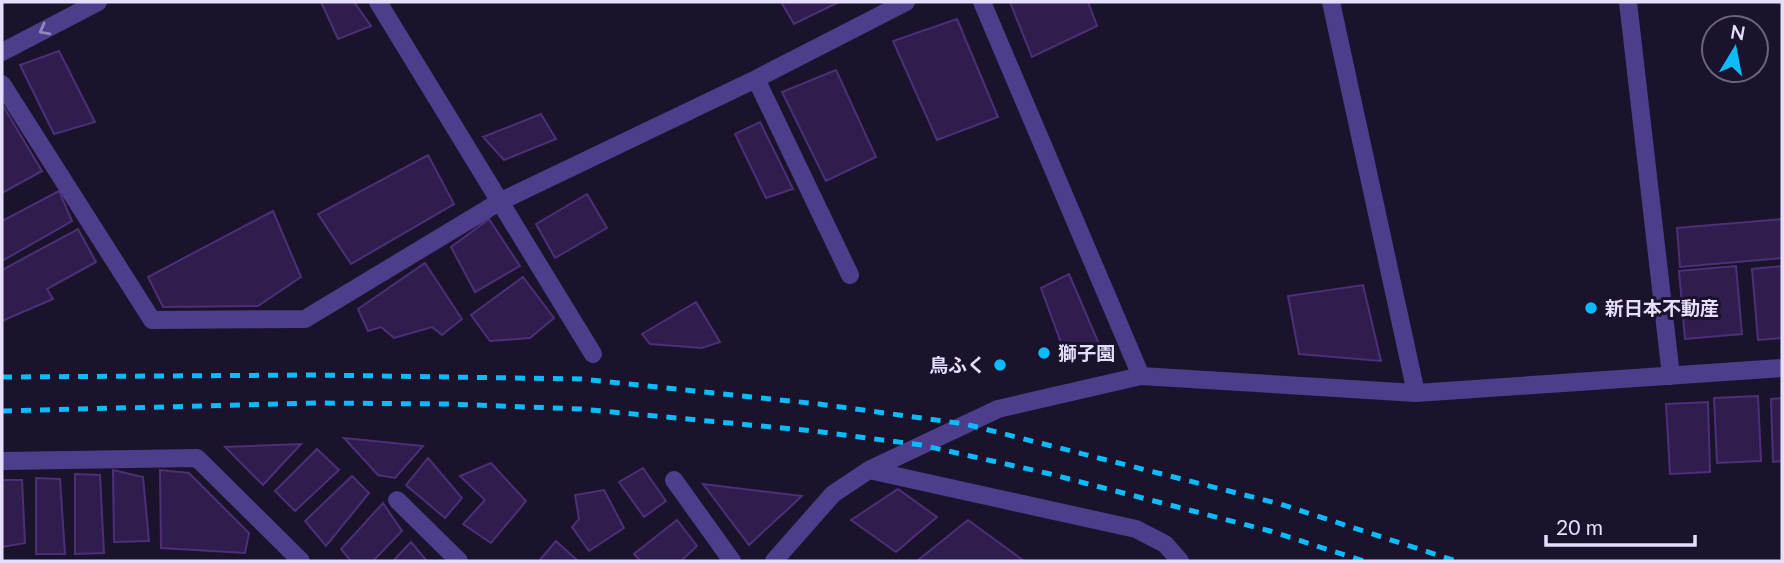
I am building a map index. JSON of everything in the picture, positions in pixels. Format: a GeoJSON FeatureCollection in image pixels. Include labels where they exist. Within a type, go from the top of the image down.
{"type":"FeatureCollection","features":[{"type":"Feature","properties":{"kind":"street"},"geometry":{"type":"LineString","coordinates":[[378,2],[593,354]]}},
{"type":"Feature","properties":{"kind":"street"},"geometry":{"type":"LineString","coordinates":[[982,2],[1141,376]]}},
{"type":"Feature","properties":{"kind":"street"},"geometry":{"type":"LineString","coordinates":[[1331,2],[1416,393]]}},
{"type":"Feature","properties":{"kind":"street"},"geometry":{"type":"LineString","coordinates":[[1628,2],[1671,376]]}},
{"type":"Feature","properties":{"kind":"street"},"geometry":{"type":"LineString","coordinates":[[2,52],[89,4]]}},
{"type":"Feature","properties":{"kind":"street"},"geometry":{"type":"LineString","coordinates":[[2,84],[152,320],[305,319],[499,202],[756,79],[898,4]]}},
{"type":"Feature","properties":{"kind":"street"},"geometry":{"type":"LineString","coordinates":[[756,79],[850,275]]}},
{"type":"Feature","properties":{"kind":"street"},"geometry":{"type":"LineString","coordinates":[[774,561],[833,494],[869,470],[998,409],[1141,376],[1416,393],[1782,368]]}},
{"type":"Feature","properties":{"kind":"street"},"geometry":{"type":"LineString","coordinates":[[2,461],[197,458],[301,561]]}},
{"type":"Feature","properties":{"kind":"street"},"geometry":{"type":"LineString","coordinates":[[869,470],[1136,528],[1165,544],[1180,561]]}},
{"type":"Feature","properties":{"kind":"street"},"geometry":{"type":"LineString","coordinates":[[674,480],[732,561]]}},
{"type":"Feature","properties":{"kind":"street"},"geometry":{"type":"LineString","coordinates":[[397,500],[459,561]]}},
{"type":"Feature","properties":{"kind":"building"},"geometry":{"type":"Polygon","coordinates":[[[321,2],[354,2],[371,26],[338,39],[321,2]]]}},
{"type":"Feature","properties":{"kind":"building"},"geometry":{"type":"Polygon","coordinates":[[[781,2],[839,2],[794,24],[781,2]]]}},
{"type":"Feature","properties":{"kind":"building"},"geometry":{"type":"Polygon","coordinates":[[[1010,2],[1088,2],[1097,26],[1032,57],[1010,2]]]}},
{"type":"Feature","properties":{"kind":"building"},"geometry":{"type":"Polygon","coordinates":[[[957,19],[998,117],[937,140],[893,41],[957,19]]]}},
{"type":"Feature","properties":{"kind":"building"},"geometry":{"type":"Polygon","coordinates":[[[59,51],[95,122],[54,134],[20,65],[59,51]]]}},
{"type":"Feature","properties":{"kind":"building"},"geometry":{"type":"Polygon","coordinates":[[[836,70],[876,157],[826,181],[782,92],[836,70]]]}},
{"type":"Feature","properties":{"kind":"building"},"geometry":{"type":"Polygon","coordinates":[[[2,104],[42,171],[2,193],[2,104]]]}},
{"type":"Feature","properties":{"kind":"building"},"geometry":{"type":"Polygon","coordinates":[[[541,114],[556,139],[504,160],[483,137],[541,114]]]}},
{"type":"Feature","properties":{"kind":"building"},"geometry":{"type":"Polygon","coordinates":[[[760,122],[793,189],[766,198],[735,134],[760,122]]]}},
{"type":"Feature","properties":{"kind":"building"},"geometry":{"type":"Polygon","coordinates":[[[428,155],[454,204],[351,264],[318,214],[428,155]]]}},
{"type":"Feature","properties":{"kind":"building"},"geometry":{"type":"Polygon","coordinates":[[[59,191],[72,221],[2,261],[2,221],[59,191]]]}},
{"type":"Feature","properties":{"kind":"building"},"geometry":{"type":"Polygon","coordinates":[[[587,194],[607,228],[555,258],[536,224],[587,194]]]}},
{"type":"Feature","properties":{"kind":"building"},"geometry":{"type":"Polygon","coordinates":[[[273,211],[301,277],[258,306],[163,307],[148,277],[273,211]]]}},
{"type":"Feature","properties":{"kind":"building"},"geometry":{"type":"Polygon","coordinates":[[[489,219],[520,266],[475,292],[451,247],[489,219]]]}},
{"type":"Feature","properties":{"kind":"building"},"geometry":{"type":"Polygon","coordinates":[[[1782,219],[1782,258],[1680,267],[1677,228],[1782,219]]]}},
{"type":"Feature","properties":{"kind":"building"},"geometry":{"type":"Polygon","coordinates":[[[78,229],[96,262],[47,289],[53,299],[2,321],[2,270],[78,229]]]}},
{"type":"Feature","properties":{"kind":"building"},"geometry":{"type":"Polygon","coordinates":[[[425,263],[462,319],[442,335],[432,327],[394,338],[381,327],[368,331],[358,309],[425,263]]]}},
{"type":"Feature","properties":{"kind":"building"},"geometry":{"type":"Polygon","coordinates":[[[1736,266],[1742,334],[1685,339],[1679,271],[1736,266]]]}},
{"type":"Feature","properties":{"kind":"building"},"geometry":{"type":"Polygon","coordinates":[[[1782,266],[1782,338],[1758,340],[1752,269],[1782,266]]]}},
{"type":"Feature","properties":{"kind":"building"},"geometry":{"type":"Polygon","coordinates":[[[1069,274],[1102,351],[1067,359],[1041,288],[1069,274]]]}},
{"type":"Feature","properties":{"kind":"building"},"geometry":{"type":"Polygon","coordinates":[[[523,277],[554,318],[530,338],[490,341],[471,315],[523,277]]]}},
{"type":"Feature","properties":{"kind":"building"},"geometry":{"type":"Polygon","coordinates":[[[1363,285],[1381,361],[1299,354],[1288,296],[1363,285]]]}},
{"type":"Feature","properties":{"kind":"building"},"geometry":{"type":"Polygon","coordinates":[[[696,302],[720,342],[702,348],[650,344],[642,334],[696,302]]]}},
{"type":"Feature","properties":{"kind":"building"},"geometry":{"type":"Polygon","coordinates":[[[1758,396],[1761,461],[1717,463],[1714,398],[1758,396]]]}},
{"type":"Feature","properties":{"kind":"building"},"geometry":{"type":"Polygon","coordinates":[[[1782,398],[1782,461],[1773,462],[1771,399],[1782,398]]]}},
{"type":"Feature","properties":{"kind":"building"},"geometry":{"type":"Polygon","coordinates":[[[1708,402],[1710,472],[1670,474],[1666,404],[1708,402]]]}},
{"type":"Feature","properties":{"kind":"building"},"geometry":{"type":"Polygon","coordinates":[[[344,438],[423,446],[395,478],[378,475],[344,438]]]}},
{"type":"Feature","properties":{"kind":"building"},"geometry":{"type":"Polygon","coordinates":[[[301,444],[263,485],[225,447],[301,444]]]}},
{"type":"Feature","properties":{"kind":"building"},"geometry":{"type":"Polygon","coordinates":[[[317,449],[339,470],[295,511],[275,491],[317,449]]]}},
{"type":"Feature","properties":{"kind":"building"},"geometry":{"type":"Polygon","coordinates":[[[428,458],[462,498],[445,518],[406,485],[428,458]]]}},
{"type":"Feature","properties":{"kind":"building"},"geometry":{"type":"Polygon","coordinates":[[[491,463],[526,501],[491,543],[463,524],[485,500],[460,476],[491,463]]]}},
{"type":"Feature","properties":{"kind":"building"},"geometry":{"type":"Polygon","coordinates":[[[643,468],[666,501],[644,517],[619,482],[643,468]]]}},
{"type":"Feature","properties":{"kind":"building"},"geometry":{"type":"Polygon","coordinates":[[[113,470],[143,477],[149,541],[114,542],[113,470]]]}},
{"type":"Feature","properties":{"kind":"building"},"geometry":{"type":"Polygon","coordinates":[[[160,470],[189,473],[249,533],[245,553],[161,548],[160,470]]]}},
{"type":"Feature","properties":{"kind":"building"},"geometry":{"type":"Polygon","coordinates":[[[75,474],[100,475],[104,553],[75,554],[75,474]]]}},
{"type":"Feature","properties":{"kind":"building"},"geometry":{"type":"Polygon","coordinates":[[[352,476],[369,493],[326,546],[305,521],[352,476]]]}},
{"type":"Feature","properties":{"kind":"building"},"geometry":{"type":"Polygon","coordinates":[[[36,478],[60,479],[65,554],[36,554],[36,478]]]}},
{"type":"Feature","properties":{"kind":"building"},"geometry":{"type":"Polygon","coordinates":[[[2,480],[22,480],[25,543],[2,547],[2,480]]]}},
{"type":"Feature","properties":{"kind":"building"},"geometry":{"type":"Polygon","coordinates":[[[703,484],[802,496],[749,545],[703,484]]]}},
{"type":"Feature","properties":{"kind":"building"},"geometry":{"type":"Polygon","coordinates":[[[898,489],[937,517],[896,552],[851,520],[898,489]]]}},
{"type":"Feature","properties":{"kind":"building"},"geometry":{"type":"Polygon","coordinates":[[[604,490],[624,528],[589,551],[572,527],[579,519],[575,495],[604,490]]]}},
{"type":"Feature","properties":{"kind":"building"},"geometry":{"type":"Polygon","coordinates":[[[383,503],[402,531],[373,561],[351,561],[341,549],[383,503]]]}},
{"type":"Feature","properties":{"kind":"building"},"geometry":{"type":"Polygon","coordinates":[[[677,520],[697,546],[681,561],[640,561],[634,554],[677,520]]]}},
{"type":"Feature","properties":{"kind":"building"},"geometry":{"type":"Polygon","coordinates":[[[968,520],[1024,561],[917,561],[968,520]]]}},
{"type":"Feature","properties":{"kind":"building"},"geometry":{"type":"Polygon","coordinates":[[[556,541],[578,561],[539,561],[556,541]]]}},
{"type":"Feature","properties":{"kind":"building"},"geometry":{"type":"Polygon","coordinates":[[[411,542],[427,561],[393,561],[411,542]]]}},
{"type":"Feature","properties":{"kind":"railway"},"geometry":{"type":"LineString","coordinates":[[2,377],[316,375],[581,379],[819,404],[965,424],[1280,504],[1456,561]]}},
{"type":"Feature","properties":{"kind":"railway"},"geometry":{"type":"LineString","coordinates":[[2,411],[318,403],[447,404],[581,409],[814,431],[921,445],[1046,473],[1270,531],[1364,561]]}},
{"type":"Feature","properties":{"kind":"place","name":"新日本不動産"},"geometry":{"type":"Point","coordinates":[1591,308]}},
{"type":"Feature","properties":{"kind":"place","name":"獅子園"},"geometry":{"type":"Point","coordinates":[1044,353]}},
{"type":"Feature","properties":{"kind":"place","name":"鳥ふく"},"geometry":{"type":"Point","coordinates":[1000,365]}}]}
